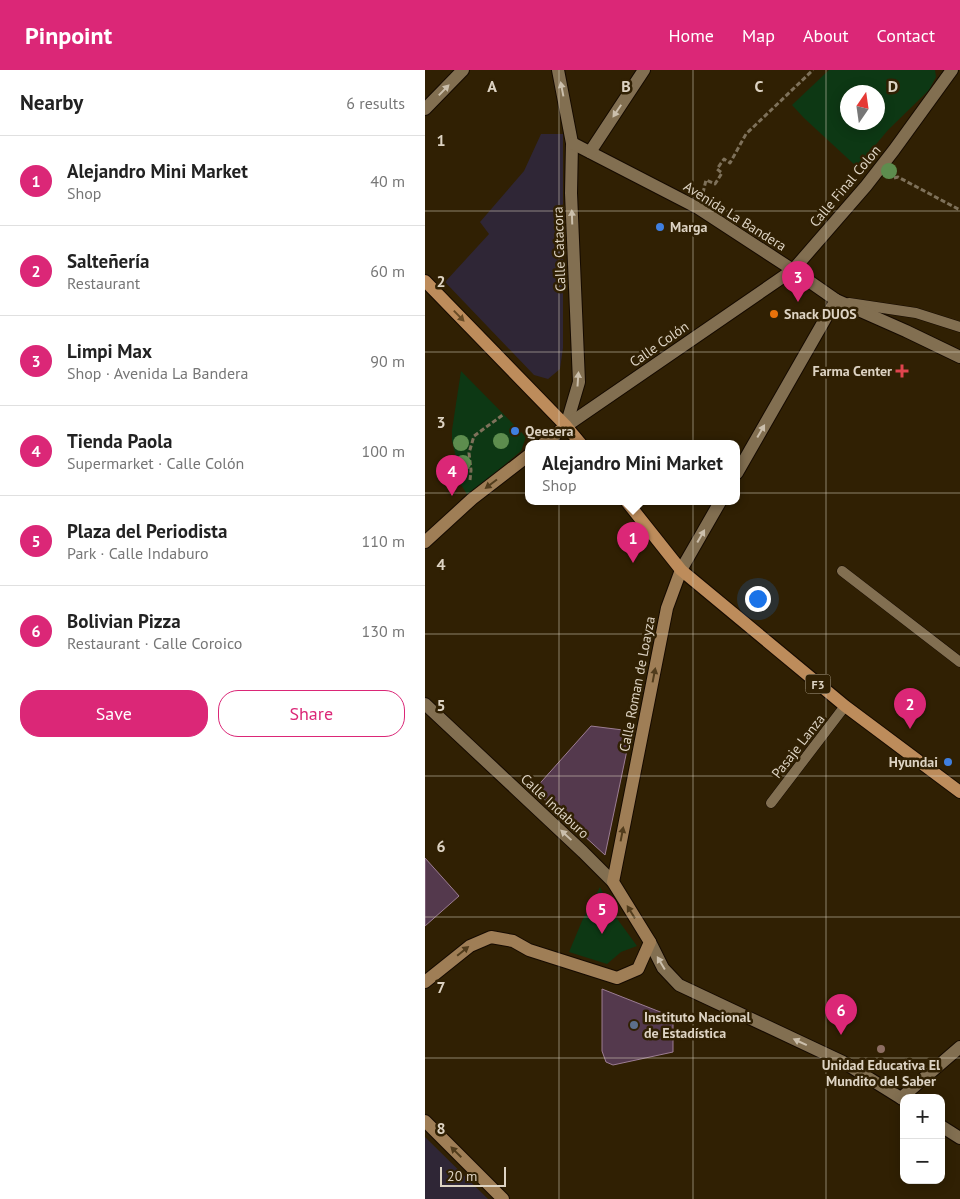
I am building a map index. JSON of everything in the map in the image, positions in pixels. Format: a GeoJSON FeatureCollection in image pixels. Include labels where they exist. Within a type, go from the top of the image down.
{"type":"FeatureCollection","features":[{"type":"Feature","properties":{"kind":"main road"},"geometry":{"type":"LineString","coordinates":[[425,281],[578,440]]}},
{"type":"Feature","properties":{"kind":"main road","name":"Calle Colón"},"geometry":{"type":"LineString","coordinates":[[548,440],[566,426]]}},
{"type":"Feature","properties":{"kind":"main road"},"geometry":{"type":"LineString","coordinates":[[425,542],[471,499],[525,458]]}},
{"type":"Feature","properties":{"kind":"main road","name":"F3"},"geometry":{"type":"LineString","coordinates":[[629,505],[681,570],[845,706],[960,792]]}},
{"type":"Feature","properties":{"kind":"main road","name":"Calle Roman de Loayza"},"geometry":{"type":"LineString","coordinates":[[613,882],[667,608],[681,570]]}},
{"type":"Feature","properties":{"kind":"main road","name":"Calle Indaburo"},"geometry":{"type":"LineString","coordinates":[[613,882],[650,942]]}},
{"type":"Feature","properties":{"kind":"main road"},"geometry":{"type":"LineString","coordinates":[[425,982],[470,946],[491,937],[513,942],[529,950],[617,978],[638,969],[650,942]]}},
{"type":"Feature","properties":{"kind":"main road"},"geometry":{"type":"LineString","coordinates":[[425,1121],[503,1199]]}},
{"type":"Feature","properties":{"kind":"street"},"geometry":{"type":"LineString","coordinates":[[425,109],[463,70]]}},
{"type":"Feature","properties":{"kind":"street","name":"Calle Catacora"},"geometry":{"type":"LineString","coordinates":[[558,70],[572,143],[571,193],[579,382],[566,426]]}},
{"type":"Feature","properties":{"kind":"street"},"geometry":{"type":"LineString","coordinates":[[590,152],[644,70]]}},
{"type":"Feature","properties":{"kind":"street","name":"Calle Final Colon"},"geometry":{"type":"LineString","coordinates":[[793,270],[866,186],[950,71]]}},
{"type":"Feature","properties":{"kind":"street","name":"Avenida La Bandera"},"geometry":{"type":"LineString","coordinates":[[572,143],[698,208],[835,300],[960,357]]}},
{"type":"Feature","properties":{"kind":"street","name":"Calle Colón"},"geometry":{"type":"LineString","coordinates":[[566,426],[793,270]]}},
{"type":"Feature","properties":{"kind":"street"},"geometry":{"type":"LineString","coordinates":[[740,468],[835,300]]}},
{"type":"Feature","properties":{"kind":"street","name":"Calle Roman de Loayza"},"geometry":{"type":"LineString","coordinates":[[681,570],[718,505]]}},
{"type":"Feature","properties":{"kind":"street","name":"Calle Indaburo"},"geometry":{"type":"LineString","coordinates":[[425,704],[613,882]]}},
{"type":"Feature","properties":{"kind":"street"},"geometry":{"type":"LineString","coordinates":[[650,942],[663,968],[679,985],[843,1062],[900,1098]]}},
{"type":"Feature","properties":{"kind":"street"},"geometry":{"type":"LineString","coordinates":[[908,1094],[960,1048]]}},
{"type":"Feature","properties":{"kind":"street"},"geometry":{"type":"LineString","coordinates":[[945,1129],[960,1138]]}},
{"type":"Feature","properties":{"kind":"lane"},"geometry":{"type":"LineString","coordinates":[[835,300],[916,313],[960,327]]}},
{"type":"Feature","properties":{"kind":"lane"},"geometry":{"type":"LineString","coordinates":[[842,571],[960,662]]}},
{"type":"Feature","properties":{"kind":"lane","name":"Pasaje Lanza"},"geometry":{"type":"LineString","coordinates":[[771,803],[845,706]]}},
{"type":"Feature","properties":{"kind":"path"},"geometry":{"type":"LineString","coordinates":[[698,208],[706,180],[715,184],[722,173],[717,169],[724,159],[730,163],[746,134],[813,70]]}},
{"type":"Feature","properties":{"kind":"path"},"geometry":{"type":"LineString","coordinates":[[898,177],[960,210]]}},
{"type":"Feature","properties":{"kind":"path"},"geometry":{"type":"LineString","coordinates":[[471,499],[468,496],[471,470],[469,452],[474,436],[504,414]]}},
{"type":"Feature","properties":{"kind":"shaded area"},"geometry":{"type":"Polygon","coordinates":[[[541,134],[563,134],[563,348],[560,369],[548,379],[534,375],[445,282],[489,234],[480,222],[524,171],[541,134]]]}},
{"type":"Feature","properties":{"kind":"shaded area"},"geometry":{"type":"Polygon","coordinates":[[[425,1137],[488,1199],[425,1199],[425,1137]]]}},
{"type":"Feature","properties":{"kind":"green space"},"geometry":{"type":"Polygon","coordinates":[[[829,70],[935,70],[936,77],[929,90],[888,130],[857,167],[792,105],[829,70]]]}},
{"type":"Feature","properties":{"kind":"green space"},"geometry":{"type":"Polygon","coordinates":[[[461,371],[526,437],[521,451],[468,496],[460,483],[452,441],[461,371]]]}},
{"type":"Feature","properties":{"kind":"green space"},"geometry":{"type":"Polygon","coordinates":[[[600,887],[610,909],[637,946],[621,952],[607,964],[569,952],[582,921],[600,887]]]}},
{"type":"Feature","properties":{"kind":"building"},"geometry":{"type":"Polygon","coordinates":[[[591,726],[631,731],[605,855],[534,790],[591,726]]]}},
{"type":"Feature","properties":{"kind":"building"},"geometry":{"type":"Polygon","coordinates":[[[425,858],[459,896],[425,926],[425,858]]]}},
{"type":"Feature","properties":{"kind":"building"},"geometry":{"type":"Polygon","coordinates":[[[602,989],[673,1017],[673,1052],[613,1065],[606,1062],[602,1051],[602,989]]]}},
{"type":"Feature","properties":{"kind":"place","name":"Marga"},"geometry":{"type":"Point","coordinates":[660,227]}},
{"type":"Feature","properties":{"kind":"place","name":"Limpi Max"},"geometry":{"type":"Point","coordinates":[798,302]}},
{"type":"Feature","properties":{"kind":"place","name":"Snack DUOS"},"geometry":{"type":"Point","coordinates":[774,314]}},
{"type":"Feature","properties":{"kind":"place","name":"Farma Center"},"geometry":{"type":"Point","coordinates":[902,371]}},
{"type":"Feature","properties":{"kind":"place","name":"Qeesera"},"geometry":{"type":"Point","coordinates":[515,431]}},
{"type":"Feature","properties":{"kind":"place","name":"Tienda Paola"},"geometry":{"type":"Point","coordinates":[452,496]}},
{"type":"Feature","properties":{"kind":"place","name":"Alejandro Mini Market"},"geometry":{"type":"Point","coordinates":[633,563]}},
{"type":"Feature","properties":{"kind":"place","name":"Salteñería"},"geometry":{"type":"Point","coordinates":[910,729]}},
{"type":"Feature","properties":{"kind":"place","name":"Hyundai"},"geometry":{"type":"Point","coordinates":[948,762]}},
{"type":"Feature","properties":{"kind":"place","name":"Plaza del Periodista"},"geometry":{"type":"Point","coordinates":[602,934]}},
{"type":"Feature","properties":{"kind":"place","name":"Instituto Nacional de Estadística"},"geometry":{"type":"Point","coordinates":[634,1025]}},
{"type":"Feature","properties":{"kind":"place","name":"Bolivian Pizza"},"geometry":{"type":"Point","coordinates":[841,1035]}},
{"type":"Feature","properties":{"kind":"place","name":"Unidad Educativa El Mundito del Saber"},"geometry":{"type":"Point","coordinates":[881,1049]}}]}
